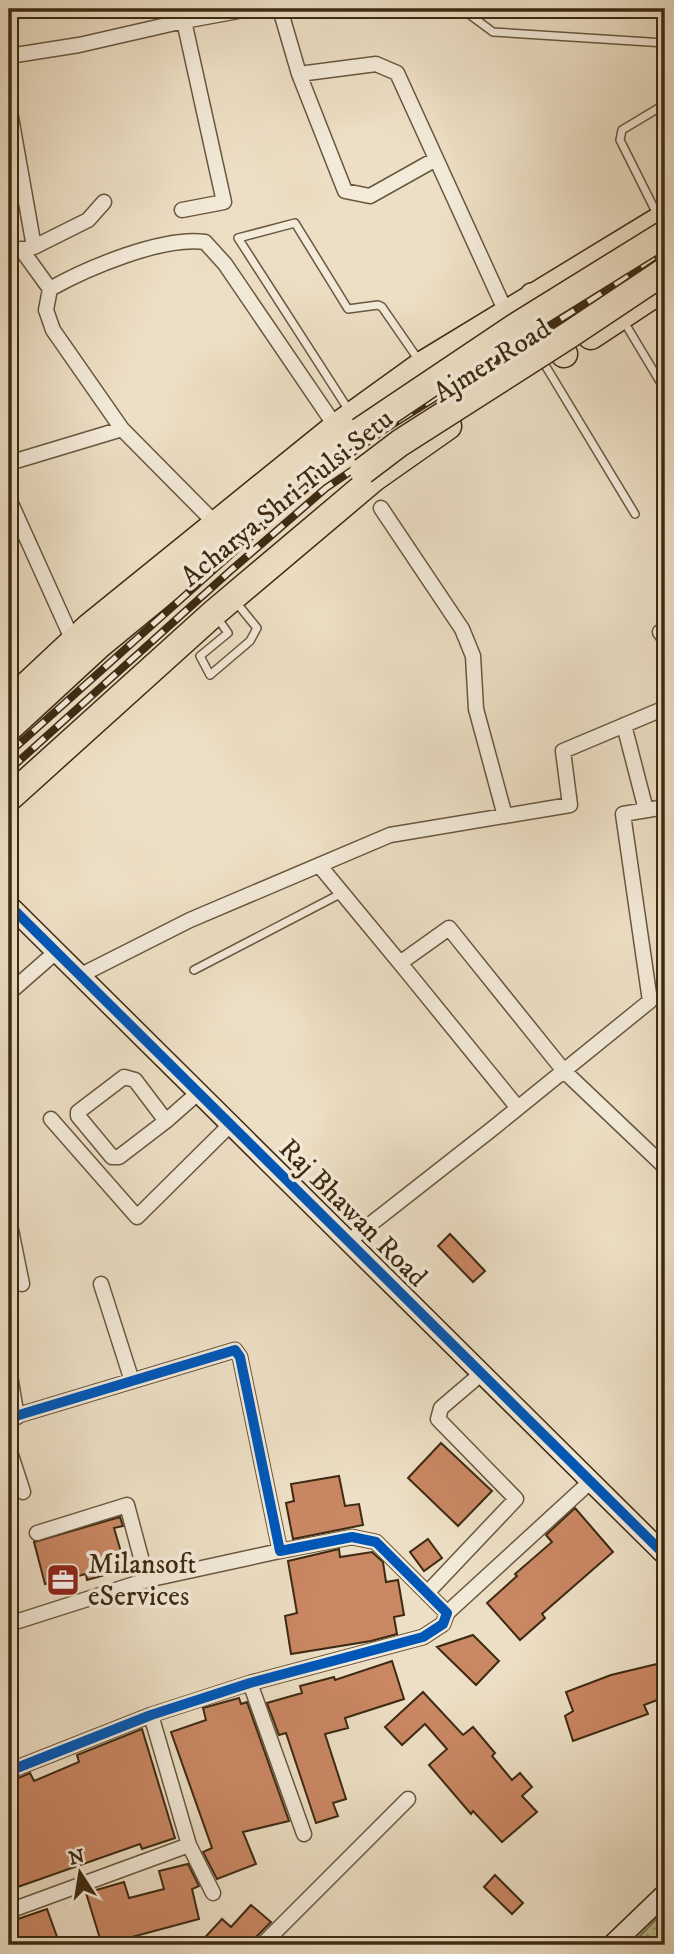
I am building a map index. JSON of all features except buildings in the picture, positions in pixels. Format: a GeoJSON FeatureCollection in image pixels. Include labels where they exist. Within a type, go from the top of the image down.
{"type":"FeatureCollection","features":[{"type":"Feature","properties":{"kind":"highway","name":"Ajmer Road"},"geometry":{"type":"LineString","coordinates":[[9,702],[89,627],[344,421],[422,365],[506,312],[663,224]]}},
{"type":"Feature","properties":{"kind":"highway","name":"Acharya Shri Tulsi Setu"},"geometry":{"type":"LineString","coordinates":[[9,728],[99,645],[360,430],[505,334],[663,224]]}},
{"type":"Feature","properties":{"kind":"highway","name":"Acharya Shri Tulsi Setu"},"geometry":{"type":"LineString","coordinates":[[9,783],[201,610],[363,471],[400,443],[665,271]]}},
{"type":"Feature","properties":{"kind":"highway","name":"Ajmer Road"},"geometry":{"type":"LineString","coordinates":[[9,798],[223,606],[374,478],[452,423],[665,287]]}},
{"type":"Feature","properties":{"kind":"highway"},"geometry":{"type":"LineString","coordinates":[[533,296],[554,359]]}},
{"type":"Feature","properties":{"kind":"street"},"geometry":{"type":"LineString","coordinates":[[9,56],[79,45],[249,9]]}},
{"type":"Feature","properties":{"kind":"street"},"geometry":{"type":"LineString","coordinates":[[279,9],[299,74],[345,191],[370,196],[436,159]]}},
{"type":"Feature","properties":{"kind":"street"},"geometry":{"type":"LineString","coordinates":[[182,209],[224,202],[184,21]]}},
{"type":"Feature","properties":{"kind":"street"},"geometry":{"type":"LineString","coordinates":[[299,74],[376,64],[397,73],[506,312]]}},
{"type":"Feature","properties":{"kind":"street"},"geometry":{"type":"LineString","coordinates":[[9,106],[21,249],[50,289],[46,310],[53,330],[122,429],[215,523]]}},
{"type":"Feature","properties":{"kind":"street"},"geometry":{"type":"LineString","coordinates":[[21,249],[88,220],[104,202]]}},
{"type":"Feature","properties":{"kind":"street"},"geometry":{"type":"LineString","coordinates":[[50,289],[79,273],[142,251],[190,239],[205,242],[225,264],[344,421]]}},
{"type":"Feature","properties":{"kind":"street"},"geometry":{"type":"LineString","coordinates":[[9,463],[122,429]]}},
{"type":"Feature","properties":{"kind":"street"},"geometry":{"type":"LineString","coordinates":[[9,499],[69,632],[76,640]]}},
{"type":"Feature","properties":{"kind":"street"},"geometry":{"type":"LineString","coordinates":[[382,508],[462,629],[473,656],[476,709],[505,816]]}},
{"type":"Feature","properties":{"kind":"street"},"geometry":{"type":"LineString","coordinates":[[81,975],[190,920],[390,835],[570,805],[563,751],[665,708]]}},
{"type":"Feature","properties":{"kind":"street"},"geometry":{"type":"LineString","coordinates":[[624,725],[646,810]]}},
{"type":"Feature","properties":{"kind":"street"},"geometry":{"type":"LineString","coordinates":[[349,1241],[650,1001],[624,814],[665,807]]}},
{"type":"Feature","properties":{"kind":"street"},"geometry":{"type":"LineString","coordinates":[[320,865],[518,1108]]}},
{"type":"Feature","properties":{"kind":"street","name":"Raj Bhawan Road"},"geometry":{"type":"LineString","coordinates":[[9,905],[665,1555]]}},
{"type":"Feature","properties":{"kind":"street"},"geometry":{"type":"LineString","coordinates":[[400,963],[449,928],[564,1071],[665,1167]]}},
{"type":"Feature","properties":{"kind":"street"},"geometry":{"type":"LineString","coordinates":[[9,993],[57,951]]}},
{"type":"Feature","properties":{"kind":"street"},"geometry":{"type":"LineString","coordinates":[[166,1121],[130,1077],[124,1077],[78,1112],[78,1116],[116,1158],[166,1121],[199,1092]]}},
{"type":"Feature","properties":{"kind":"street"},"geometry":{"type":"LineString","coordinates":[[51,1119],[137,1217],[231,1124]]}},
{"type":"Feature","properties":{"kind":"street"},"geometry":{"type":"LineString","coordinates":[[9,1220],[22,1284]]}},
{"type":"Feature","properties":{"kind":"street"},"geometry":{"type":"LineString","coordinates":[[101,1283],[132,1381]]}},
{"type":"Feature","properties":{"kind":"street"},"geometry":{"type":"LineString","coordinates":[[9,1370],[13,1418],[235,1350],[240,1357],[280,1552]]}},
{"type":"Feature","properties":{"kind":"street"},"geometry":{"type":"LineString","coordinates":[[427,1593],[516,1499],[438,1419],[441,1408],[482,1373]]}},
{"type":"Feature","properties":{"kind":"street"},"geometry":{"type":"LineString","coordinates":[[9,1449],[23,1492]]}},
{"type":"Feature","properties":{"kind":"street"},"geometry":{"type":"LineString","coordinates":[[9,1770],[151,1715],[250,1684],[423,1637],[443,1624],[447,1614],[590,1481]]}},
{"type":"Feature","properties":{"kind":"street"},"geometry":{"type":"LineString","coordinates":[[37,1534],[127,1505],[147,1580]]}},
{"type":"Feature","properties":{"kind":"street"},"geometry":{"type":"LineString","coordinates":[[9,1624],[147,1580],[352,1537],[376,1542],[447,1614]]}},
{"type":"Feature","properties":{"kind":"street"},"geometry":{"type":"LineString","coordinates":[[250,1684],[304,1834]]}},
{"type":"Feature","properties":{"kind":"street"},"geometry":{"type":"LineString","coordinates":[[151,1715],[189,1845],[213,1893]]}},
{"type":"Feature","properties":{"kind":"street"},"geometry":{"type":"LineString","coordinates":[[262,1945],[408,1799]]}},
{"type":"Feature","properties":{"kind":"street"},"geometry":{"type":"LineString","coordinates":[[9,1910],[189,1845]]}},
{"type":"Feature","properties":{"kind":"street"},"geometry":{"type":"LineString","coordinates":[[612,1945],[665,1896]]}},
{"type":"Feature","properties":{"kind":"lane"},"geometry":{"type":"LineString","coordinates":[[462,9],[493,32],[665,43]]}},
{"type":"Feature","properties":{"kind":"lane"},"geometry":{"type":"LineString","coordinates":[[663,224],[620,140],[622,130],[662,106],[665,107]]}},
{"type":"Feature","properties":{"kind":"lane"},"geometry":{"type":"LineString","coordinates":[[344,421],[238,238],[295,223],[348,309],[378,305],[382,307],[422,365]]}},
{"type":"Feature","properties":{"kind":"lane"},"geometry":{"type":"LineString","coordinates":[[621,316],[665,390]]}},
{"type":"Feature","properties":{"kind":"lane"},"geometry":{"type":"LineString","coordinates":[[554,359],[635,514]]}},
{"type":"Feature","properties":{"kind":"lane"},"geometry":{"type":"LineString","coordinates":[[223,606],[257,628],[250,641],[210,675],[200,656],[228,634],[223,606]]}},
{"type":"Feature","properties":{"kind":"lane"},"geometry":{"type":"LineString","coordinates":[[194,970],[342,893]]}},
{"type":"Feature","properties":{"kind":"green space"},"geometry":{"type":"Polygon","coordinates":[[[665,1910],[665,1945],[631,1945],[665,1910]]]}},
{"type":"Feature","properties":{"kind":"railway"},"geometry":{"type":"LineString","coordinates":[[9,753],[313,481],[385,429],[602,293],[665,249]]}},
{"type":"Feature","properties":{"kind":"railway"},"geometry":{"type":"LineString","coordinates":[[9,770],[326,488],[494,374],[665,264]]}},
{"type":"Feature","properties":{"kind":"cycle path"},"geometry":{"type":"LineString","coordinates":[[9,905],[665,1555]]}},
{"type":"Feature","properties":{"kind":"cycle path"},"geometry":{"type":"LineString","coordinates":[[9,1418],[235,1350],[240,1357],[280,1551],[352,1537],[376,1542],[447,1613],[443,1624],[423,1637],[250,1683],[151,1715],[9,1771]]}},
{"type":"Feature","properties":{"kind":"place","name":"Milansoft eServices"},"geometry":{"type":"Point","coordinates":[63,1580]}}]}
